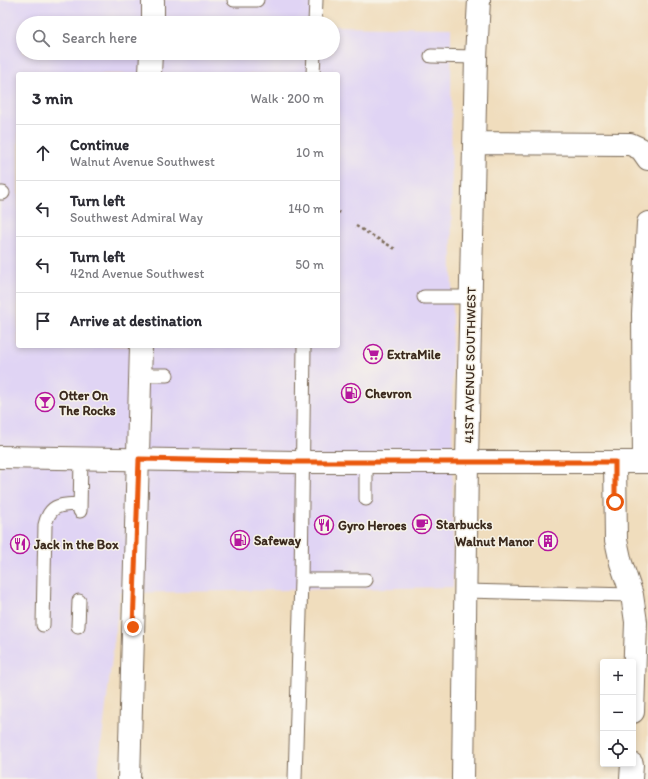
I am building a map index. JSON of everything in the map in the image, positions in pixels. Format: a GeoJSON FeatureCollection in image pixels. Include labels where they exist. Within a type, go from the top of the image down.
{"type":"FeatureCollection","features":[{"type":"Feature","properties":{"kind":"street"},"geometry":{"type":"LineString","coordinates":[[153,16],[154,0]]}},
{"type":"Feature","properties":{"kind":"street","name":"41ST AVENUE SOUTHWEST"},"geometry":{"type":"LineString","coordinates":[[463,779],[467,461],[476,57],[479,0]]}},
{"type":"Feature","properties":{"kind":"street"},"geometry":{"type":"LineString","coordinates":[[150,72],[151,60]]}},
{"type":"Feature","properties":{"kind":"street"},"geometry":{"type":"LineString","coordinates":[[474,143],[630,144],[645,154]]}},
{"type":"Feature","properties":{"kind":"street"},"geometry":{"type":"LineString","coordinates":[[0,457],[303,462],[646,462],[643,314],[648,223]]}},
{"type":"Feature","properties":{"kind":"street"},"geometry":{"type":"LineString","coordinates":[[129,779],[141,348]]}},
{"type":"Feature","properties":{"kind":"street"},"geometry":{"type":"LineString","coordinates":[[615,462],[616,540],[621,562],[632,595],[636,622],[634,695]]}},
{"type":"Feature","properties":{"kind":"street"},"geometry":{"type":"LineString","coordinates":[[631,779],[632,767]]}},
{"type":"Feature","properties":{"kind":"lane"},"geometry":{"type":"LineString","coordinates":[[234,0],[257,0]]}},
{"type":"Feature","properties":{"kind":"lane"},"geometry":{"type":"LineString","coordinates":[[315,16],[316,0]]}},
{"type":"Feature","properties":{"kind":"lane"},"geometry":{"type":"LineString","coordinates":[[431,56],[476,57]]}},
{"type":"Feature","properties":{"kind":"lane"},"geometry":{"type":"LineString","coordinates":[[313,72],[314,60]]}},
{"type":"Feature","properties":{"kind":"lane"},"geometry":{"type":"LineString","coordinates":[[424,297],[471,297]]}},
{"type":"Feature","properties":{"kind":"lane"},"geometry":{"type":"LineString","coordinates":[[295,779],[301,580],[304,348]]}},
{"type":"Feature","properties":{"kind":"lane"},"geometry":{"type":"LineString","coordinates":[[140,375],[167,375]]}},
{"type":"Feature","properties":{"kind":"lane"},"geometry":{"type":"LineString","coordinates":[[44,625],[45,525],[50,512],[60,505],[80,509],[81,458]]}},
{"type":"Feature","properties":{"kind":"lane"},"geometry":{"type":"LineString","coordinates":[[366,462],[366,499]]}},
{"type":"Feature","properties":{"kind":"lane"},"geometry":{"type":"LineString","coordinates":[[301,580],[366,580]]}},
{"type":"Feature","properties":{"kind":"lane"},"geometry":{"type":"LineString","coordinates":[[466,591],[632,595]]}},
{"type":"Feature","properties":{"kind":"lane"},"geometry":{"type":"LineString","coordinates":[[78,626],[79,601]]}},
{"type":"Feature","properties":{"kind":"path"},"geometry":{"type":"LineString","coordinates":[[356,226],[397,250]]}},
{"type":"Feature","properties":{"kind":"shaded area"},"geometry":{"type":"Polygon","coordinates":[[[0,0],[320,0],[319,16],[16,16],[16,60],[340,60],[340,26],[451,28],[453,587],[120,593],[97,779],[0,779],[0,0]]]}},
{"type":"Feature","properties":{"kind":"place","name":"ExtraMile"},"geometry":{"type":"Point","coordinates":[373,354]}},
{"type":"Feature","properties":{"kind":"place","name":"Chevron"},"geometry":{"type":"Point","coordinates":[351,393]}},
{"type":"Feature","properties":{"kind":"place","name":"Otter On The Rocks"},"geometry":{"type":"Point","coordinates":[45,402]}},
{"type":"Feature","properties":{"kind":"place","name":"Starbucks"},"geometry":{"type":"Point","coordinates":[422,524]}},
{"type":"Feature","properties":{"kind":"place","name":"Gyro Heroes"},"geometry":{"type":"Point","coordinates":[324,525]}},
{"type":"Feature","properties":{"kind":"place","name":"Safeway"},"geometry":{"type":"Point","coordinates":[240,540]}},
{"type":"Feature","properties":{"kind":"place","name":"Walnut Manor"},"geometry":{"type":"Point","coordinates":[548,541]}},
{"type":"Feature","properties":{"kind":"place","name":"Jack in the Box"},"geometry":{"type":"Point","coordinates":[20,544]}},
{"type":"Feature","properties":{"kind":"route"},"geometry":{"type":"LineString","coordinates":[[133,627],[139,459],[295,462],[615,462],[615,502]]}}]}
